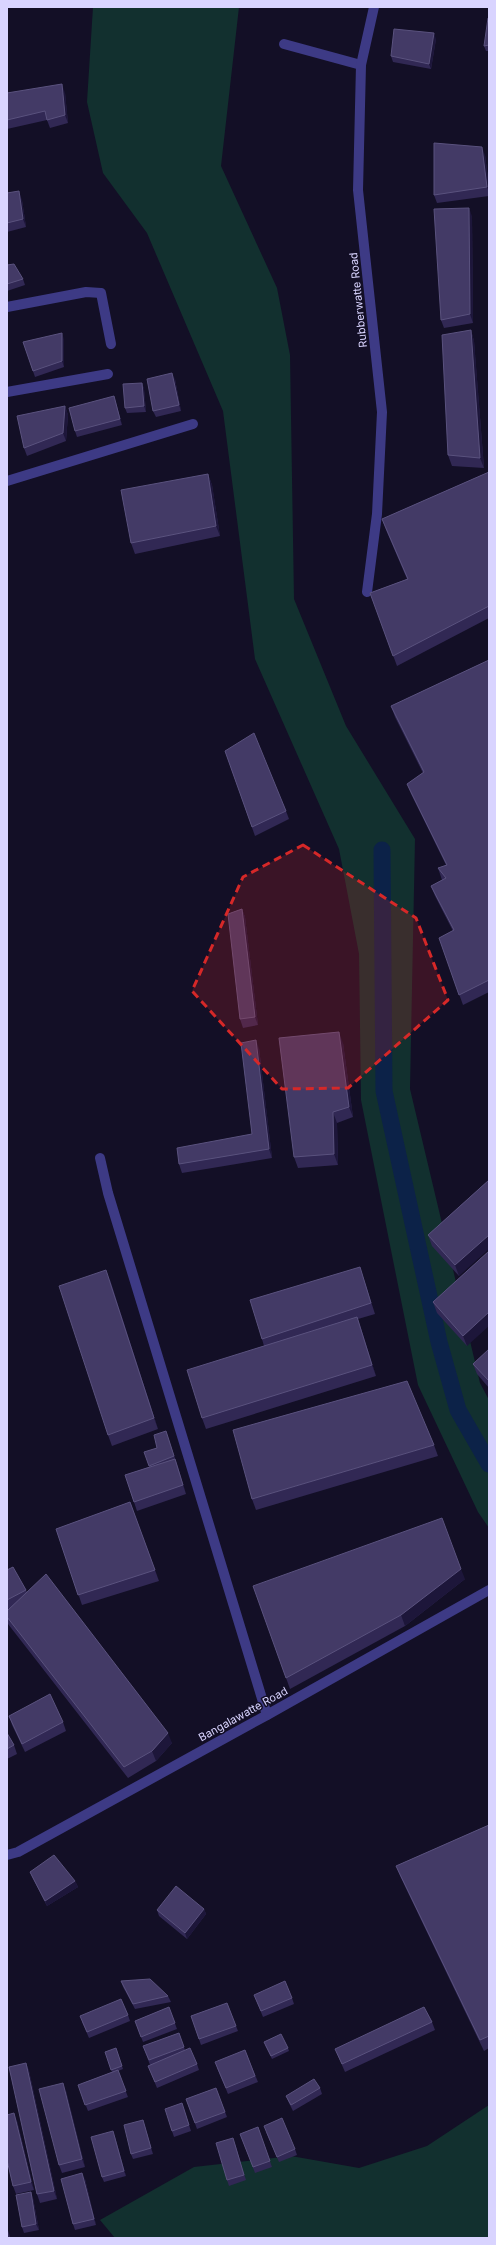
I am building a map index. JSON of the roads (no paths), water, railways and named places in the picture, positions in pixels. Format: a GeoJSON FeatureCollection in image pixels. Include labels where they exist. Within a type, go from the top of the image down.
{"type":"FeatureCollection","features":[{"type":"Feature","properties":{"kind":"street","name":"Rubberwatte Road"},"geometry":{"type":"LineString","coordinates":[[367,592],[377,514],[382,412],[358,190],[361,64],[374,7]]}},
{"type":"Feature","properties":{"kind":"street"},"geometry":{"type":"LineString","coordinates":[[284,44],[361,64]]}},
{"type":"Feature","properties":{"kind":"street"},"geometry":{"type":"LineString","coordinates":[[7,307],[86,292],[101,293],[111,344]]}},
{"type":"Feature","properties":{"kind":"street"},"geometry":{"type":"LineString","coordinates":[[7,392],[108,374]]}},
{"type":"Feature","properties":{"kind":"street"},"geometry":{"type":"LineString","coordinates":[[7,481],[193,424]]}},
{"type":"Feature","properties":{"kind":"street"},"geometry":{"type":"LineString","coordinates":[[100,1158],[108,1192],[267,1715]]}},
{"type":"Feature","properties":{"kind":"street","name":"Bangalawatte Road"},"geometry":{"type":"LineString","coordinates":[[7,1855],[18,1852],[267,1715],[489,1590]]}},
{"type":"Feature","properties":{"kind":"waterway"},"geometry":{"type":"LineString","coordinates":[[382,855],[382,850],[384,1091],[439,1342],[458,1410],[489,1464]]}}]}
